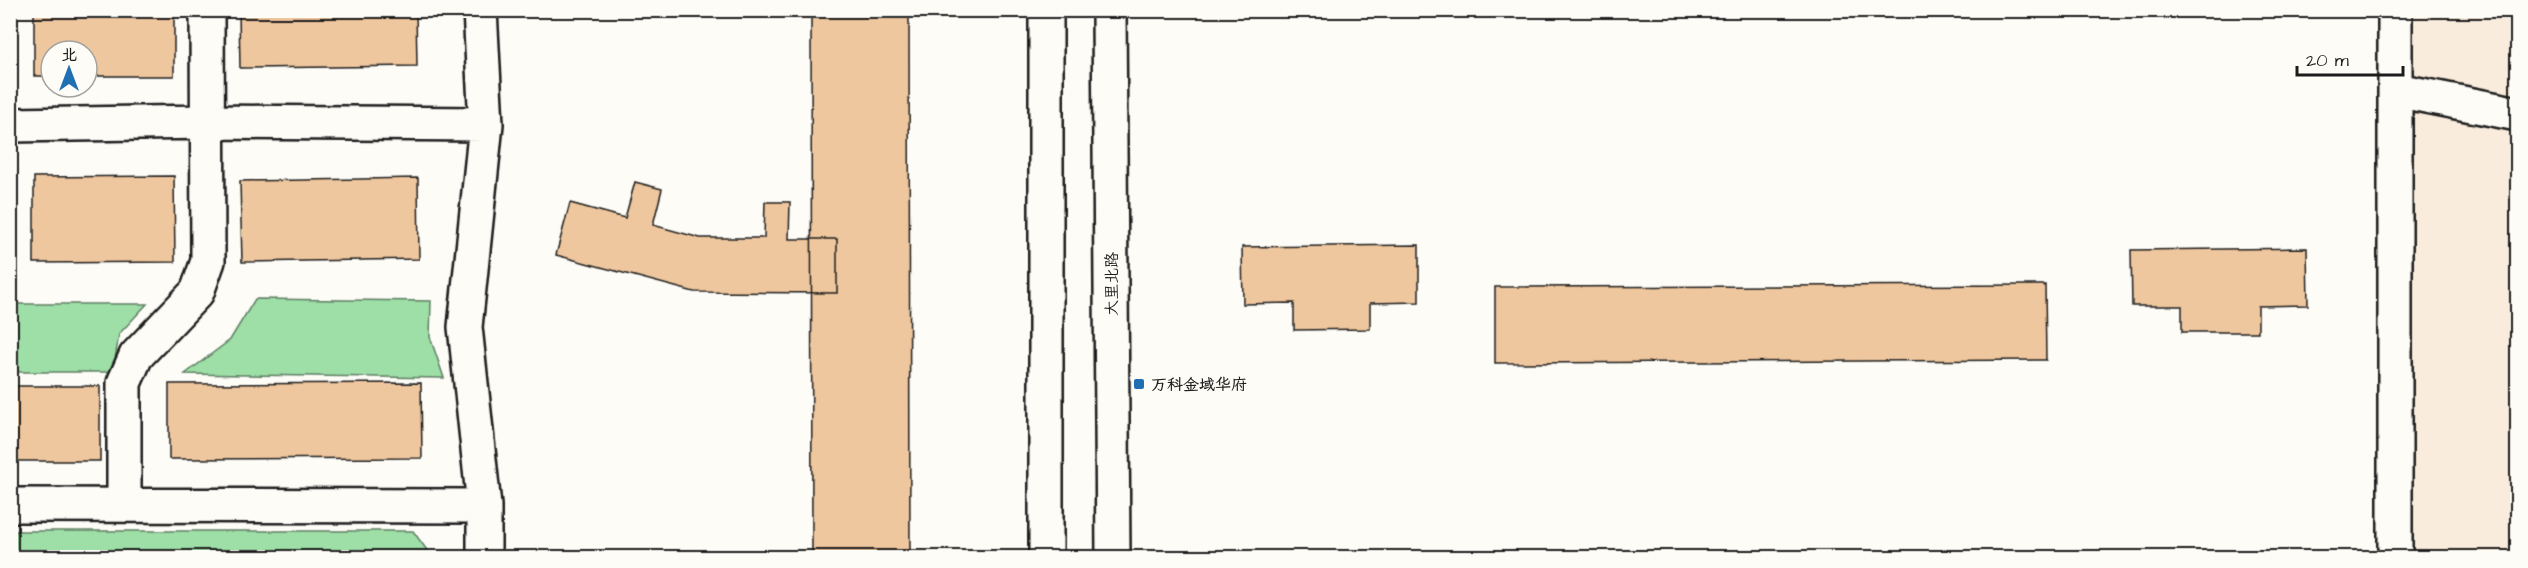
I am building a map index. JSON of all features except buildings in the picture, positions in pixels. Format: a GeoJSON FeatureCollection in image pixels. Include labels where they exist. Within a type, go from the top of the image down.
{"type":"FeatureCollection","features":[{"type":"Feature","properties":{"kind":"main road"},"geometry":{"type":"LineString","coordinates":[[124,504],[124,383],[136,356],[197,292],[208,261],[207,10]]}},
{"type":"Feature","properties":{"kind":"main road"},"geometry":{"type":"LineString","coordinates":[[480,10],[486,124],[465,327],[484,506],[484,558]]}},
{"type":"Feature","properties":{"kind":"main road"},"geometry":{"type":"LineString","coordinates":[[1046,10],[1046,558]]}},
{"type":"Feature","properties":{"kind":"main road","name":"大里北路"},"geometry":{"type":"LineString","coordinates":[[1109,10],[1113,558]]}},
{"type":"Feature","properties":{"kind":"main road"},"geometry":{"type":"LineString","coordinates":[[2395,10],[2395,558]]}},
{"type":"Feature","properties":{"kind":"main road"},"geometry":{"type":"LineString","coordinates":[[2396,90],[2517,114]]}},
{"type":"Feature","properties":{"kind":"main road"},"geometry":{"type":"LineString","coordinates":[[10,125],[207,122],[486,124]]}},
{"type":"Feature","properties":{"kind":"main road"},"geometry":{"type":"LineString","coordinates":[[10,506],[124,504],[484,506]]}},
{"type":"Feature","properties":{"kind":"shaded area"},"geometry":{"type":"Polygon","coordinates":[[[2410,11],[2517,11],[2517,557],[2412,557],[2410,11]]]}},
{"type":"Feature","properties":{"kind":"green space"},"geometry":{"type":"Polygon","coordinates":[[[255,299],[431,301],[430,337],[444,378],[185,374],[230,340],[255,299]]]}},
{"type":"Feature","properties":{"kind":"green space"},"geometry":{"type":"Polygon","coordinates":[[[11,304],[147,304],[119,334],[113,372],[11,372],[11,304]]]}},
{"type":"Feature","properties":{"kind":"green space"},"geometry":{"type":"Polygon","coordinates":[[[11,531],[413,531],[432,557],[11,558],[11,531]]]}},
{"type":"Feature","properties":{"kind":"place","name":"万科金域华府"},"geometry":{"type":"Point","coordinates":[1139,384]}}]}
